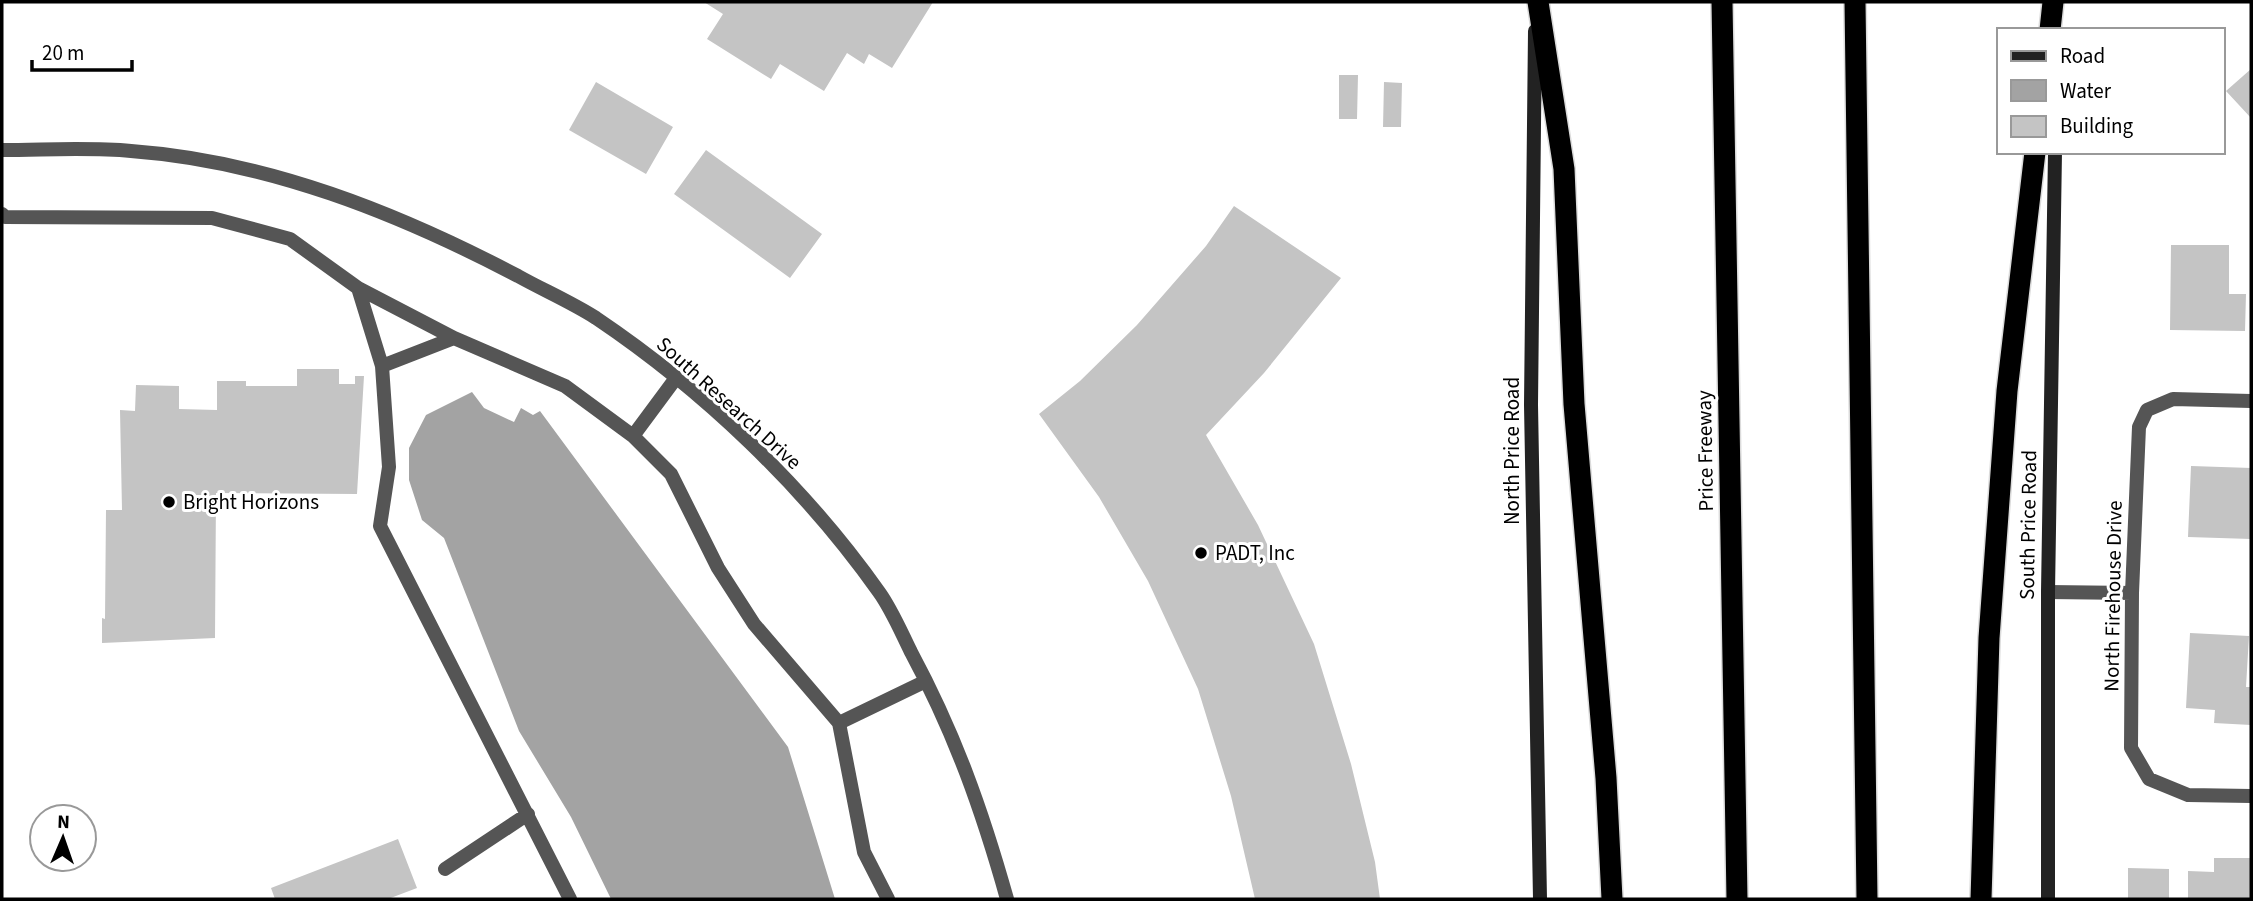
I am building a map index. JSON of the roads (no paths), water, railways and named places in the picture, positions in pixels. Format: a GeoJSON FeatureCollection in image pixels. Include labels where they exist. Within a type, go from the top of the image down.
{"type":"FeatureCollection","features":[{"type":"Feature","properties":{"kind":"highway"},"geometry":{"type":"LineString","coordinates":[[1537,2],[1564,169],[1574,404],[1606,778],[1612,899]]}},
{"type":"Feature","properties":{"kind":"highway","name":"Price Freeway"},"geometry":{"type":"LineString","coordinates":[[1722,2],[1737,899]]}},
{"type":"Feature","properties":{"kind":"highway"},"geometry":{"type":"LineString","coordinates":[[1856,2],[1867,899]]}},
{"type":"Feature","properties":{"kind":"highway"},"geometry":{"type":"LineString","coordinates":[[2051,28],[2053,2]]}},
{"type":"Feature","properties":{"kind":"highway"},"geometry":{"type":"LineString","coordinates":[[1981,899],[1990,625],[2007,391],[2035,154]]}},
{"type":"Feature","properties":{"kind":"main road","name":"North Price Road"},"geometry":{"type":"LineString","coordinates":[[1537,2],[1531,405],[1540,899]]}},
{"type":"Feature","properties":{"kind":"main road","name":"South Price Road"},"geometry":{"type":"LineString","coordinates":[[2048,899],[2048,592],[2055,154]]}},
{"type":"Feature","properties":{"kind":"street","name":"South Research Drive"},"geometry":{"type":"LineString","coordinates":[[2,150],[132,151],[219,165],[319,187],[450,240],[510,272],[594,317],[676,378],[776,470],[839,541],[881,594],[958,746],[985,821],[1007,899]]}},
{"type":"Feature","properties":{"kind":"street"},"geometry":{"type":"LineString","coordinates":[[2,214],[5,217],[212,218],[290,239],[358,288],[454,338],[565,386],[633,436],[671,474],[718,568],[754,624],[839,723],[864,852],[888,899]]}},
{"type":"Feature","properties":{"kind":"street"},"geometry":{"type":"LineString","coordinates":[[358,288],[382,366],[389,467],[380,526],[570,899]]}},
{"type":"Feature","properties":{"kind":"street"},"geometry":{"type":"LineString","coordinates":[[382,366],[454,338]]}},
{"type":"Feature","properties":{"kind":"street"},"geometry":{"type":"LineString","coordinates":[[633,436],[676,378]]}},
{"type":"Feature","properties":{"kind":"street","name":"North Firehouse Drive"},"geometry":{"type":"LineString","coordinates":[[2251,401],[2173,400],[2147,410],[2139,427],[2132,593],[2131,747],[2149,779],[2188,794],[2251,796]]}},
{"type":"Feature","properties":{"kind":"street"},"geometry":{"type":"LineString","coordinates":[[2048,592],[2132,593]]}},
{"type":"Feature","properties":{"kind":"street"},"geometry":{"type":"LineString","coordinates":[[839,723],[926,681]]}},
{"type":"Feature","properties":{"kind":"street"},"geometry":{"type":"LineString","coordinates":[[445,869],[528,814]]}},
{"type":"Feature","properties":{"kind":"water"},"geometry":{"type":"Polygon","coordinates":[[[472,392],[484,408],[514,422],[521,408],[533,415],[540,411],[788,747],[835,899],[611,899],[571,817],[519,731],[444,538],[422,520],[409,480],[409,448],[426,415],[472,392]]]}},
{"type":"Feature","properties":{"kind":"place","name":"Bright Horizons"},"geometry":{"type":"Point","coordinates":[169,502]}},
{"type":"Feature","properties":{"kind":"place","name":"PADT, Inc"},"geometry":{"type":"Point","coordinates":[1201,553]}}]}
